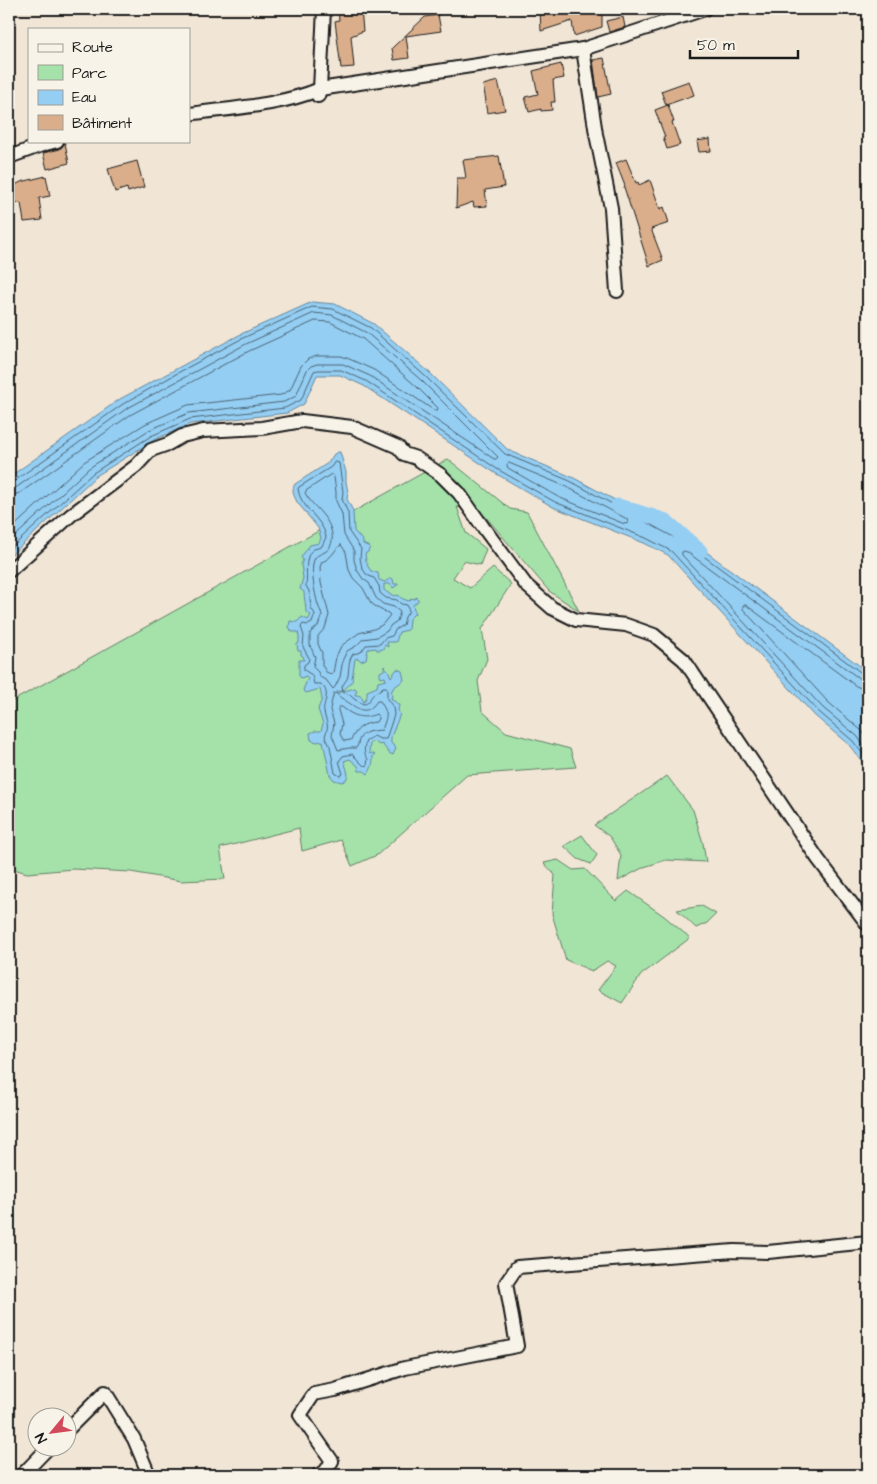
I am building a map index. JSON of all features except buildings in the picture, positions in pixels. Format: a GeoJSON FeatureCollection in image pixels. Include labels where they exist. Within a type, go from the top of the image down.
{"type":"FeatureCollection","features":[{"type":"Feature","properties":{"kind":"street"},"geometry":{"type":"LineString","coordinates":[[318,94],[324,9]]}},
{"type":"Feature","properties":{"kind":"street"},"geometry":{"type":"LineString","coordinates":[[190,114],[267,103],[583,49],[705,9]]}},
{"type":"Feature","properties":{"kind":"street"},"geometry":{"type":"LineString","coordinates":[[583,49],[610,208],[617,290]]}},
{"type":"Feature","properties":{"kind":"street"},"geometry":{"type":"LineString","coordinates":[[9,157],[54,142]]}},
{"type":"Feature","properties":{"kind":"street"},"geometry":{"type":"LineString","coordinates":[[9,571],[71,515],[136,466],[151,450],[168,444],[182,436],[203,431],[262,428],[302,421],[352,427],[398,446],[404,454],[416,458],[441,475],[459,493],[526,585],[552,608],[576,620],[626,625],[654,635],[684,660],[818,859],[868,925]]}},
{"type":"Feature","properties":{"kind":"street"},"geometry":{"type":"LineString","coordinates":[[318,1475],[325,1472],[332,1461],[300,1415],[314,1394],[335,1390],[405,1368],[517,1346],[506,1283],[517,1267],[734,1251],[768,1252],[868,1242]]}},
{"type":"Feature","properties":{"kind":"street"},"geometry":{"type":"LineString","coordinates":[[78,1419],[105,1392],[134,1439],[149,1475]]}},
{"type":"Feature","properties":{"kind":"street"},"geometry":{"type":"LineString","coordinates":[[22,1475],[40,1456]]}},
{"type":"Feature","properties":{"kind":"green space"},"geometry":{"type":"Polygon","coordinates":[[[448,459],[510,509],[527,512],[579,611],[549,591],[485,516],[457,507],[466,533],[486,549],[480,565],[464,561],[453,578],[470,588],[493,568],[511,584],[482,629],[487,659],[478,681],[482,711],[506,732],[570,749],[576,767],[467,775],[377,855],[352,866],[341,840],[302,851],[299,828],[220,848],[225,879],[181,881],[131,872],[73,869],[27,873],[14,869],[9,860],[9,703],[448,459]]]}},
{"type":"Feature","properties":{"kind":"green space"},"geometry":{"type":"Polygon","coordinates":[[[667,776],[693,810],[703,843],[706,862],[666,860],[644,867],[618,881],[621,855],[610,837],[594,825],[667,776]]]}},
{"type":"Feature","properties":{"kind":"green space"},"geometry":{"type":"Polygon","coordinates":[[[582,835],[597,855],[591,864],[578,859],[564,846],[582,835]]]}},
{"type":"Feature","properties":{"kind":"green space"},"geometry":{"type":"Polygon","coordinates":[[[558,860],[573,870],[585,869],[616,901],[628,891],[664,916],[690,938],[641,975],[622,1003],[598,990],[616,966],[607,961],[592,971],[566,960],[552,914],[555,875],[544,863],[558,860]]]}},
{"type":"Feature","properties":{"kind":"green space"},"geometry":{"type":"Polygon","coordinates":[[[702,906],[716,914],[707,923],[696,928],[677,910],[702,906]]]}},
{"type":"Feature","properties":{"kind":"water"},"geometry":{"type":"Polygon","coordinates":[[[312,302],[335,304],[374,324],[430,373],[508,450],[572,477],[693,542],[868,672],[868,769],[849,745],[815,716],[668,555],[644,543],[553,507],[495,473],[364,386],[340,375],[317,375],[304,404],[287,413],[190,424],[154,440],[96,476],[9,557],[9,479],[12,475],[120,399],[241,334],[312,302]]]}},
{"type":"Feature","properties":{"kind":"water"},"geometry":{"type":"Polygon","coordinates":[[[340,452],[346,472],[347,499],[353,511],[354,531],[363,541],[363,544],[370,547],[365,554],[367,565],[371,571],[378,573],[379,580],[385,582],[391,578],[394,584],[399,584],[393,588],[390,584],[384,584],[384,590],[387,592],[409,601],[416,597],[418,599],[413,605],[415,613],[409,619],[408,630],[399,632],[396,642],[387,642],[388,647],[385,645],[380,650],[376,648],[368,649],[366,659],[361,661],[358,658],[355,659],[353,680],[344,690],[336,692],[355,688],[357,690],[355,695],[360,696],[364,702],[367,691],[377,687],[378,682],[386,680],[385,677],[381,678],[380,676],[384,666],[391,677],[397,669],[402,671],[404,680],[393,688],[391,693],[391,699],[399,705],[398,711],[400,714],[391,737],[391,743],[396,748],[393,755],[382,744],[379,745],[374,741],[370,743],[369,753],[375,755],[373,756],[372,766],[368,774],[364,771],[359,771],[358,766],[350,759],[344,761],[348,775],[346,780],[342,782],[334,780],[330,775],[323,741],[311,740],[310,733],[321,731],[323,724],[318,709],[322,699],[320,689],[306,693],[303,690],[308,678],[306,676],[301,678],[299,676],[299,660],[304,660],[301,651],[298,651],[298,632],[292,632],[289,627],[290,621],[297,622],[302,617],[308,620],[311,615],[306,612],[304,592],[300,589],[303,578],[301,564],[303,560],[301,557],[310,545],[319,543],[321,538],[318,528],[297,502],[293,488],[295,484],[328,463],[334,454],[340,452]]]}},
{"type":"Feature","properties":{"kind":"waterway"},"geometry":{"type":"LineString","coordinates":[[618,506],[666,521],[700,551]]}}]}
